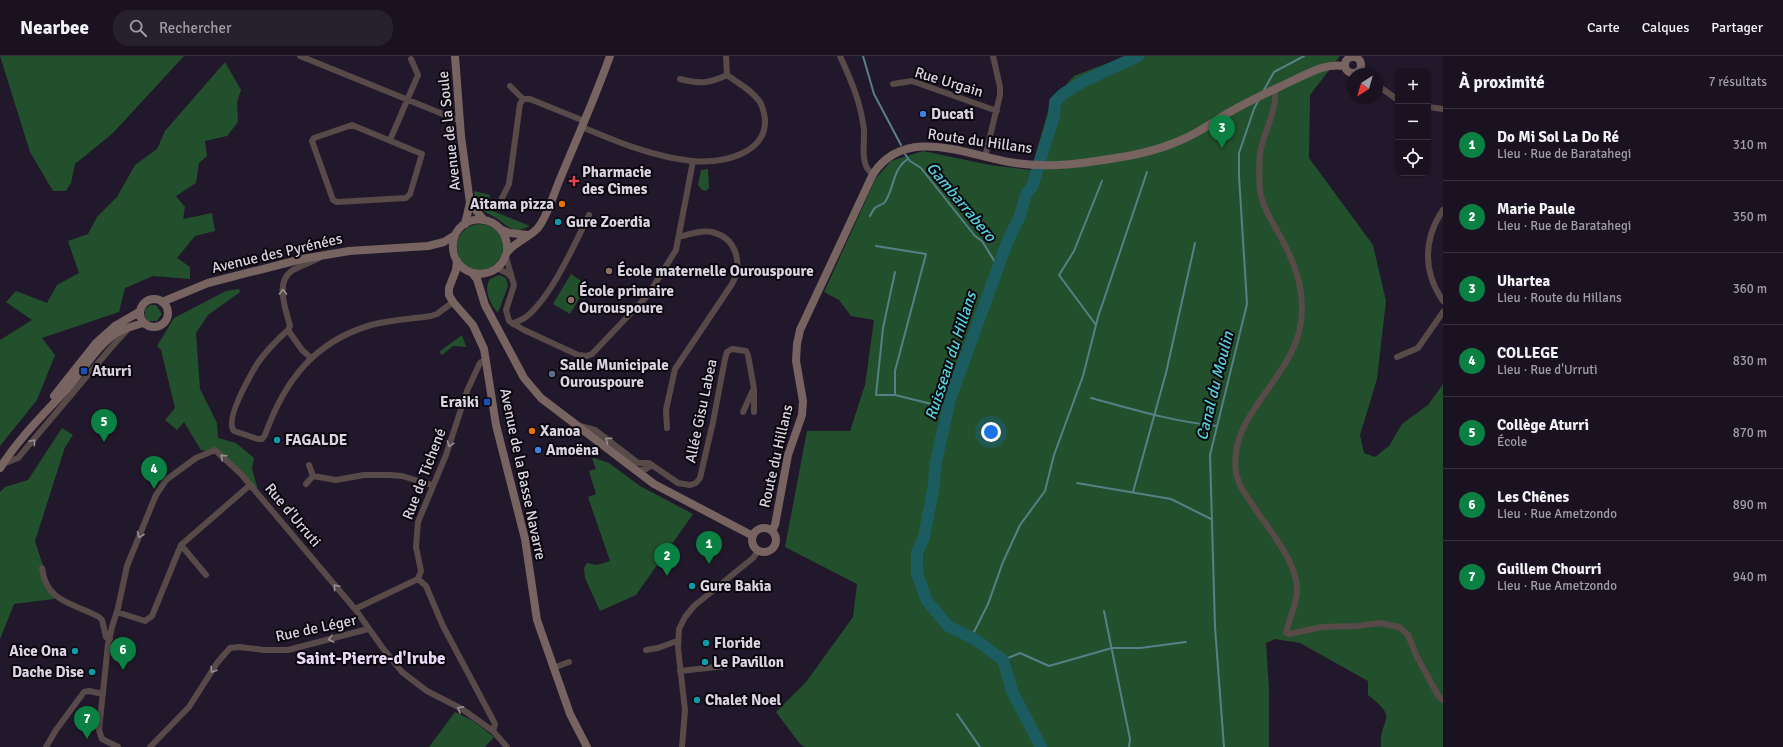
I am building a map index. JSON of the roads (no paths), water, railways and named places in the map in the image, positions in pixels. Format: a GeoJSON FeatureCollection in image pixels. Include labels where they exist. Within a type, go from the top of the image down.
{"type":"FeatureCollection","features":[{"type":"Feature","properties":{"kind":"street","name":"Avenue de la Soule"},"geometry":{"type":"LineString","coordinates":[[455,56],[460,119],[470,203],[465,224]]}},
{"type":"Feature","properties":{"kind":"street"},"geometry":{"type":"LineString","coordinates":[[452,280],[471,272],[488,273],[497,268],[507,254],[537,229],[542,221],[583,124],[610,56]]}},
{"type":"Feature","properties":{"kind":"street"},"geometry":{"type":"LineString","coordinates":[[726,56],[727,75]]}},
{"type":"Feature","properties":{"kind":"street"},"geometry":{"type":"LineString","coordinates":[[840,56],[851,81],[860,108],[864,131],[864,162],[873,174]]}},
{"type":"Feature","properties":{"kind":"street"},"geometry":{"type":"LineString","coordinates":[[985,157],[998,111],[1000,86],[993,56]]}},
{"type":"Feature","properties":{"kind":"street"},"geometry":{"type":"LineString","coordinates":[[1347,70],[1344,66],[1345,60],[1350,56],[1359,57],[1362,68]]}},
{"type":"Feature","properties":{"kind":"street"},"geometry":{"type":"LineString","coordinates":[[302,57],[455,119],[460,119]]}},
{"type":"Feature","properties":{"kind":"street"},"geometry":{"type":"LineString","coordinates":[[390,140],[418,75],[411,59]]}},
{"type":"Feature","properties":{"kind":"street","name":"Route du Hillans"},"geometry":{"type":"LineString","coordinates":[[774,528],[784,473],[802,415],[803,401],[796,361],[796,344],[800,330],[873,174],[883,160],[903,149],[932,146],[1016,163],[1032,164],[1096,161],[1157,149],[1181,140],[1258,97],[1316,70],[1331,66],[1344,66]]}},
{"type":"Feature","properties":{"kind":"street"},"geometry":{"type":"LineString","coordinates":[[680,79],[698,83],[714,81],[727,75]]}},
{"type":"Feature","properties":{"kind":"street"},"geometry":{"type":"LineString","coordinates":[[510,86],[523,99],[530,99],[632,148],[693,161],[731,158],[747,151],[754,145],[762,134],[765,121],[761,103],[750,91],[727,75]]}},
{"type":"Feature","properties":{"kind":"street","name":"Rue Urgain"},"geometry":{"type":"LineString","coordinates":[[893,84],[912,81],[998,111]]}},
{"type":"Feature","properties":{"kind":"street"},"geometry":{"type":"LineString","coordinates":[[1274,89],[1276,99],[1260,153],[1260,191],[1263,202],[1289,251],[1297,270],[1303,312],[1299,332],[1291,354],[1278,377],[1253,411],[1242,431],[1237,447],[1236,473],[1242,488],[1286,555],[1296,577],[1297,592],[1286,633],[1289,634],[1322,627],[1357,626],[1380,623],[1399,627],[1408,635],[1417,657],[1439,697],[1443,700]]}},
{"type":"Feature","properties":{"kind":"street"},"geometry":{"type":"LineString","coordinates":[[1383,89],[1395,98]]}},
{"type":"Feature","properties":{"kind":"street"},"geometry":{"type":"LineString","coordinates":[[501,200],[509,184],[520,104],[523,99]]}},
{"type":"Feature","properties":{"kind":"street"},"geometry":{"type":"LineString","coordinates":[[1431,107],[1443,109]]}},
{"type":"Feature","properties":{"kind":"street"},"geometry":{"type":"LineString","coordinates":[[352,125],[390,140],[422,154],[410,194],[406,198],[337,202],[333,200],[312,141],[314,138],[352,125]]}},
{"type":"Feature","properties":{"kind":"street"},"geometry":{"type":"LineString","coordinates":[[329,254],[292,271],[286,279],[282,292],[290,326],[288,330],[270,347],[246,383],[230,424],[234,431],[258,439],[262,438],[265,435],[281,395],[311,358],[325,348],[355,331],[391,321],[437,314],[453,302],[449,294],[449,288],[456,270],[457,261],[453,251],[455,235],[465,224],[474,220],[483,219],[497,225],[502,230],[508,244],[507,254],[513,280],[513,290],[506,310],[509,321],[578,355],[587,356],[592,354],[639,305],[655,285],[676,250],[693,161]]}},
{"type":"Feature","properties":{"kind":"street","name":"Avenue de la Soule"},"geometry":{"type":"LineString","coordinates":[[470,203],[483,219]]}},
{"type":"Feature","properties":{"kind":"street"},"geometry":{"type":"LineString","coordinates":[[1443,210],[1432,230],[1428,257],[1429,275],[1435,290],[1443,301]]}},
{"type":"Feature","properties":{"kind":"street"},"geometry":{"type":"LineString","coordinates":[[513,324],[526,318],[536,307],[554,281],[589,215]]}},
{"type":"Feature","properties":{"kind":"street"},"geometry":{"type":"LineString","coordinates":[[502,230],[528,235]]}},
{"type":"Feature","properties":{"kind":"street"},"geometry":{"type":"LineString","coordinates":[[667,428],[666,410],[674,369],[732,284],[737,276],[739,267],[735,250],[728,241],[719,234],[704,232],[679,237]]}},
{"type":"Feature","properties":{"kind":"street","name":"Avenue des Pyrénées"},"geometry":{"type":"LineString","coordinates":[[162,302],[208,283],[249,271],[329,254],[386,248],[428,246],[444,242],[455,235]]}},
{"type":"Feature","properties":{"kind":"street","name":"Avenue des Pyrénées"},"geometry":{"type":"LineString","coordinates":[[428,246],[453,251]]}},
{"type":"Feature","properties":{"kind":"street"},"geometry":{"type":"LineString","coordinates":[[457,261],[471,272],[481,289],[485,305],[524,378],[541,398],[636,471],[666,491],[753,536]]}},
{"type":"Feature","properties":{"kind":"street"},"geometry":{"type":"LineString","coordinates":[[497,268],[507,273],[513,280]]}},
{"type":"Feature","properties":{"kind":"street"},"geometry":{"type":"LineString","coordinates":[[481,289],[488,273]]}},
{"type":"Feature","properties":{"kind":"street","name":"Avenue des Pyrénées"},"geometry":{"type":"LineString","coordinates":[[168,312],[182,295]]}},
{"type":"Feature","properties":{"kind":"street"},"geometry":{"type":"LineString","coordinates":[[46,409],[55,393],[96,343],[115,326],[139,312],[143,303],[147,300],[155,299],[162,302],[168,312],[166,321],[159,326],[149,327],[143,323],[139,312]]}},
{"type":"Feature","properties":{"kind":"street","name":"Avenue de la Basse Navarre"},"geometry":{"type":"LineString","coordinates":[[453,302],[473,325],[484,349],[496,425],[525,539],[533,603],[553,668],[570,714],[587,747]]}},
{"type":"Feature","properties":{"kind":"street"},"geometry":{"type":"LineString","coordinates":[[1397,357],[1418,348],[1443,312]]}},
{"type":"Feature","properties":{"kind":"street"},"geometry":{"type":"LineString","coordinates":[[1,466],[14,445],[66,389],[108,340],[116,333],[143,323]]}},
{"type":"Feature","properties":{"kind":"street"},"geometry":{"type":"LineString","coordinates":[[1,466],[18,458],[109,350],[131,327]]}},
{"type":"Feature","properties":{"kind":"street"},"geometry":{"type":"LineString","coordinates":[[288,330],[302,350],[311,358]]}},
{"type":"Feature","properties":{"kind":"street","name":"Allée Gisu Labea"},"geometry":{"type":"LineString","coordinates":[[575,424],[594,430],[638,463],[652,465],[683,485],[696,483],[700,478],[713,422],[724,359],[727,352],[732,349],[746,351],[748,355],[754,388],[754,412]]}},
{"type":"Feature","properties":{"kind":"street","name":"Rue de Tichené"},"geometry":{"type":"LineString","coordinates":[[418,578],[421,571],[416,547],[416,528],[432,485],[446,455],[467,391],[481,362],[487,361]]}},
{"type":"Feature","properties":{"kind":"street"},"geometry":{"type":"LineString","coordinates":[[743,412],[754,388]]}},
{"type":"Feature","properties":{"kind":"street","name":"Rue d'Urruti"},"geometry":{"type":"LineString","coordinates":[[117,612],[127,566],[156,495],[166,480],[196,458],[215,450],[250,485],[355,609],[368,630],[402,672],[427,691],[462,709],[493,731]]}},
{"type":"Feature","properties":{"kind":"street"},"geometry":{"type":"LineString","coordinates":[[309,465],[310,481],[336,480],[364,475],[390,475],[402,476],[432,485]]}},
{"type":"Feature","properties":{"kind":"street"},"geometry":{"type":"LineString","coordinates":[[636,471],[646,469],[652,465]]}},
{"type":"Feature","properties":{"kind":"street"},"geometry":{"type":"LineString","coordinates":[[114,746],[102,739],[99,730],[110,639],[117,612],[145,621],[149,619],[152,616],[181,544],[250,485]]}},
{"type":"Feature","properties":{"kind":"street"},"geometry":{"type":"LineString","coordinates":[[764,528],[774,528],[777,539],[775,547],[767,552],[758,551],[754,547],[753,536],[756,532],[764,528]]}},
{"type":"Feature","properties":{"kind":"street"},"geometry":{"type":"LineString","coordinates":[[181,544],[206,575]]}},
{"type":"Feature","properties":{"kind":"street"},"geometry":{"type":"LineString","coordinates":[[682,747],[684,710],[677,641],[681,623],[689,611],[753,558],[758,551]]}},
{"type":"Feature","properties":{"kind":"street"},"geometry":{"type":"LineString","coordinates":[[42,568],[43,581],[47,588],[64,601],[99,617],[102,620],[106,637],[110,639]]}},
{"type":"Feature","properties":{"kind":"street"},"geometry":{"type":"LineString","coordinates":[[355,609],[418,578],[426,586],[443,626],[495,724],[493,731],[507,747]]}},
{"type":"Feature","properties":{"kind":"street","name":"Rue de Léger"},"geometry":{"type":"LineString","coordinates":[[150,747],[189,707],[217,663],[230,648],[239,647],[264,650],[288,650],[368,630]]}},
{"type":"Feature","properties":{"kind":"street"},"geometry":{"type":"LineString","coordinates":[[646,650],[658,648],[677,641]]}},
{"type":"Feature","properties":{"kind":"street"},"geometry":{"type":"LineString","coordinates":[[553,668],[569,662]]}},
{"type":"Feature","properties":{"kind":"street"},"geometry":{"type":"LineString","coordinates":[[680,671],[726,666]]}},
{"type":"Feature","properties":{"kind":"street"},"geometry":{"type":"LineString","coordinates":[[46,747],[56,730],[84,692],[89,691],[103,694]]}},
{"type":"Feature","properties":{"kind":"waterway","name":"Gambarrabero"},"geometry":{"type":"LineString","coordinates":[[863,56],[874,94],[901,145]]}},
{"type":"Feature","properties":{"kind":"waterway","name":"Ruisseau du Hillans"},"geometry":{"type":"LineString","coordinates":[[1041,747],[1012,691],[1003,660],[976,640],[948,626],[927,601],[917,574],[917,553],[924,537],[934,484],[935,466],[950,399],[1008,240],[1020,216],[1026,194],[1032,187],[1054,116],[1055,102],[1063,94],[1082,82],[1138,56]]}},
{"type":"Feature","properties":{"kind":"waterway","name":"Canal du Moulin"},"geometry":{"type":"LineString","coordinates":[[1264,90],[1274,72],[1304,56]]}},
{"type":"Feature","properties":{"kind":"waterway","name":"Canal du Moulin"},"geometry":{"type":"LineString","coordinates":[[1224,747],[1215,627],[1210,455],[1247,304],[1239,176],[1239,153],[1254,109],[1259,99]]}},
{"type":"Feature","properties":{"kind":"waterway","name":"Gambarrabero"},"geometry":{"type":"LineString","coordinates":[[905,154],[910,161],[921,168],[975,236],[982,241],[998,267]]}},
{"type":"Feature","properties":{"kind":"waterway"},"geometry":{"type":"LineString","coordinates":[[870,216],[875,208],[885,202],[896,173],[908,159]]}},
{"type":"Feature","properties":{"kind":"waterway"},"geometry":{"type":"LineString","coordinates":[[971,638],[988,604],[1003,562],[1020,525],[1045,491],[1054,455],[1083,376],[1098,317],[1147,172]]}},
{"type":"Feature","properties":{"kind":"waterway"},"geometry":{"type":"LineString","coordinates":[[1096,325],[1059,275],[1074,251],[1102,181]]}},
{"type":"Feature","properties":{"kind":"waterway"},"geometry":{"type":"LineString","coordinates":[[1133,492],[1166,373],[1195,243]]}},
{"type":"Feature","properties":{"kind":"waterway"},"geometry":{"type":"LineString","coordinates":[[876,246],[926,254],[895,371],[895,395]]}},
{"type":"Feature","properties":{"kind":"waterway"},"geometry":{"type":"LineString","coordinates":[[895,272],[883,328],[876,395],[895,395],[948,408]]}},
{"type":"Feature","properties":{"kind":"waterway"},"geometry":{"type":"LineString","coordinates":[[1091,398],[1169,418],[1217,426]]}},
{"type":"Feature","properties":{"kind":"waterway"},"geometry":{"type":"LineString","coordinates":[[1077,483],[1171,499],[1211,519]]}},
{"type":"Feature","properties":{"kind":"waterway"},"geometry":{"type":"LineString","coordinates":[[1104,611],[1130,739],[1129,747]]}},
{"type":"Feature","properties":{"kind":"waterway"},"geometry":{"type":"LineString","coordinates":[[1003,660],[1020,653],[1049,666],[1112,648],[1140,648],[1186,642]]}},
{"type":"Feature","properties":{"kind":"waterway"},"geometry":{"type":"LineString","coordinates":[[957,714],[980,747]]}},
{"type":"Feature","properties":{"kind":"place","name":"Ducati"},"geometry":{"type":"Point","coordinates":[923,114]}},
{"type":"Feature","properties":{"kind":"place","name":"Uhartea"},"geometry":{"type":"Point","coordinates":[1222,148]}},
{"type":"Feature","properties":{"kind":"place","name":"Pharmacie des Cimes"},"geometry":{"type":"Point","coordinates":[574,181]}},
{"type":"Feature","properties":{"kind":"place","name":"Aitama pizza"},"geometry":{"type":"Point","coordinates":[562,204]}},
{"type":"Feature","properties":{"kind":"place","name":"Gure Zoerdia"},"geometry":{"type":"Point","coordinates":[558,222]}},
{"type":"Feature","properties":{"kind":"place","name":"École maternelle Ourouspoure"},"geometry":{"type":"Point","coordinates":[609,271]}},
{"type":"Feature","properties":{"kind":"place","name":"École primaire Ourouspoure"},"geometry":{"type":"Point","coordinates":[571,300]}},
{"type":"Feature","properties":{"kind":"place","name":"Aturri"},"geometry":{"type":"Point","coordinates":[84,371]}},
{"type":"Feature","properties":{"kind":"place","name":"Salle Municipale Ourouspoure"},"geometry":{"type":"Point","coordinates":[552,374]}},
{"type":"Feature","properties":{"kind":"place","name":"Eraiki"},"geometry":{"type":"Point","coordinates":[487,402]}},
{"type":"Feature","properties":{"kind":"place","name":"Xanoa"},"geometry":{"type":"Point","coordinates":[532,431]}},
{"type":"Feature","properties":{"kind":"place","name":"FAGALDE"},"geometry":{"type":"Point","coordinates":[277,440]}},
{"type":"Feature","properties":{"kind":"place","name":"Collège Aturri"},"geometry":{"type":"Point","coordinates":[104,442]}},
{"type":"Feature","properties":{"kind":"place","name":"Amoëna"},"geometry":{"type":"Point","coordinates":[538,450]}},
{"type":"Feature","properties":{"kind":"place","name":"COLLEGE"},"geometry":{"type":"Point","coordinates":[154,489]}},
{"type":"Feature","properties":{"kind":"place","name":"Do Mi Sol La Do Ré"},"geometry":{"type":"Point","coordinates":[709,564]}},
{"type":"Feature","properties":{"kind":"place","name":"Marie Paule"},"geometry":{"type":"Point","coordinates":[667,576]}},
{"type":"Feature","properties":{"kind":"place","name":"Gure Bakia"},"geometry":{"type":"Point","coordinates":[692,586]}},
{"type":"Feature","properties":{"kind":"place","name":"Floride"},"geometry":{"type":"Point","coordinates":[706,643]}},
{"type":"Feature","properties":{"kind":"place","name":"Aice Ona"},"geometry":{"type":"Point","coordinates":[75,651]}},
{"type":"Feature","properties":{"kind":"place","name":"Le Pavillon"},"geometry":{"type":"Point","coordinates":[705,662]}},
{"type":"Feature","properties":{"kind":"place","name":"Les Chênes"},"geometry":{"type":"Point","coordinates":[123,670]}},
{"type":"Feature","properties":{"kind":"place","name":"Dache Dise"},"geometry":{"type":"Point","coordinates":[92,672]}},
{"type":"Feature","properties":{"kind":"place","name":"Chalet Noel"},"geometry":{"type":"Point","coordinates":[697,700]}},
{"type":"Feature","properties":{"kind":"place","name":"Guillem Chourri"},"geometry":{"type":"Point","coordinates":[87,739]}},
{"type":"Feature","properties":{"kind":"district","name":"Saint-Pierre-d'Irube"},"geometry":{"type":"Point","coordinates":[371,658]}}]}
